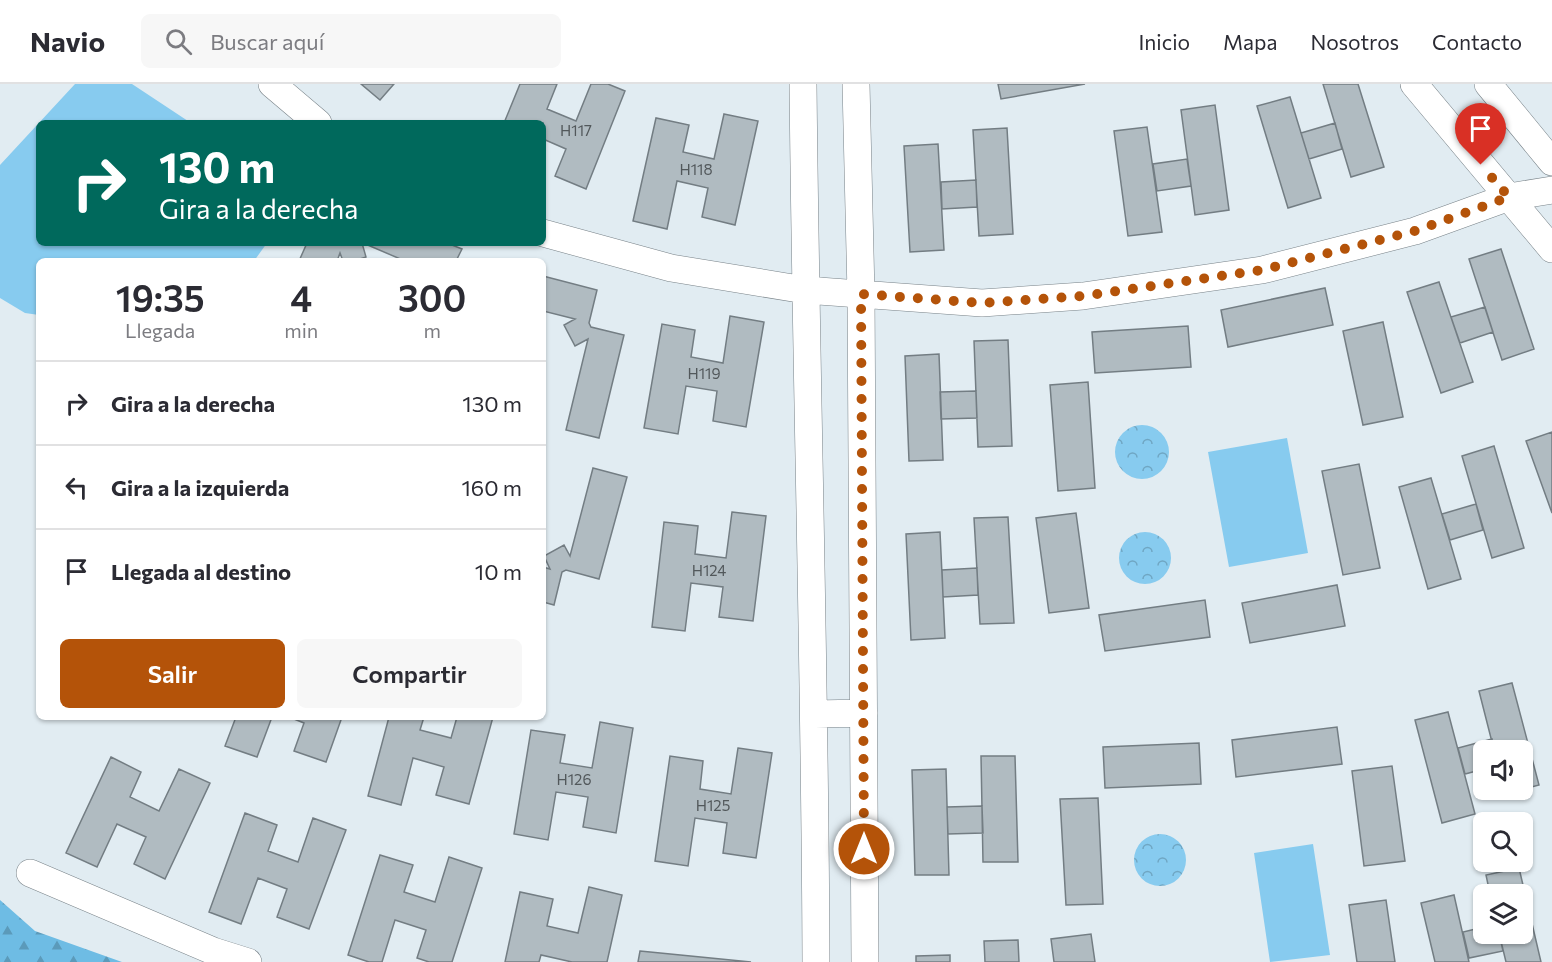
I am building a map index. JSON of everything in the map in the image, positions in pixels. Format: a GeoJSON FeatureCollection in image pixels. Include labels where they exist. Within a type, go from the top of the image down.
{"type":"FeatureCollection","features":[{"type":"Feature","properties":{"kind":"street"},"geometry":{"type":"LineString","coordinates":[[272,84],[314,120]]}},
{"type":"Feature","properties":{"kind":"street"},"geometry":{"type":"LineString","coordinates":[[803,84],[805,290],[815,714],[816,962]]}},
{"type":"Feature","properties":{"kind":"street"},"geometry":{"type":"LineString","coordinates":[[856,84],[861,294],[865,962]]}},
{"type":"Feature","properties":{"kind":"street"},"geometry":{"type":"LineString","coordinates":[[1414,84],[1552,249]]}},
{"type":"Feature","properties":{"kind":"street"},"geometry":{"type":"LineString","coordinates":[[1488,84],[1552,162]]}},
{"type":"Feature","properties":{"kind":"street"},"geometry":{"type":"LineString","coordinates":[[546,234],[671,268],[805,290],[982,303],[1083,296],[1262,270],[1415,231],[1509,197],[1552,190]]}},
{"type":"Feature","properties":{"kind":"street"},"geometry":{"type":"LineString","coordinates":[[815,714],[864,712]]}},
{"type":"Feature","properties":{"kind":"street"},"geometry":{"type":"LineString","coordinates":[[30,873],[213,951],[248,962]]}},
{"type":"Feature","properties":{"kind":"green space"},"geometry":{"type":"Polygon","coordinates":[[[75,84],[132,84],[186,120],[42,120],[75,84]]]}},
{"type":"Feature","properties":{"kind":"green space"},"geometry":{"type":"Polygon","coordinates":[[[36,126],[36,246],[265,246],[256,258],[36,258],[36,315],[25,313],[0,298],[0,165],[36,126]]]}},
{"type":"Feature","properties":{"kind":"green space"},"geometry":{"type":"Polygon","coordinates":[[[1137,425],[1147,425],[1157,429],[1165,437],[1169,452],[1165,467],[1157,475],[1147,479],[1137,479],[1127,475],[1119,467],[1115,457],[1115,447],[1119,437],[1127,429],[1137,425]]]}},
{"type":"Feature","properties":{"kind":"green space"},"geometry":{"type":"Polygon","coordinates":[[[1287,438],[1308,553],[1229,567],[1208,452],[1287,438]]]}},
{"type":"Feature","properties":{"kind":"green space"},"geometry":{"type":"Polygon","coordinates":[[[1140,532],[1150,532],[1164,539],[1171,558],[1164,577],[1150,584],[1140,584],[1130,580],[1123,573],[1119,563],[1119,553],[1123,543],[1130,536],[1140,532]]]}},
{"type":"Feature","properties":{"kind":"green space"},"geometry":{"type":"Polygon","coordinates":[[[1155,834],[1165,834],[1179,841],[1186,860],[1179,879],[1165,886],[1155,886],[1145,882],[1138,875],[1134,865],[1134,855],[1138,845],[1145,838],[1155,834]]]}},
{"type":"Feature","properties":{"kind":"green space"},"geometry":{"type":"Polygon","coordinates":[[[1313,844],[1330,955],[1270,962],[1254,853],[1313,844]]]}},
{"type":"Feature","properties":{"kind":"green space"},"geometry":{"type":"Polygon","coordinates":[[[0,900],[35,931],[122,962],[0,962],[0,900]]]}},
{"type":"Feature","properties":{"kind":"building"},"geometry":{"type":"Polygon","coordinates":[[[361,84],[394,84],[380,100],[361,84]]]}},
{"type":"Feature","properties":{"kind":"building"},"geometry":{"type":"Polygon","coordinates":[[[520,84],[557,84],[547,109],[576,121],[591,84],[608,84],[625,91],[586,189],[555,176],[566,149],[546,140],[546,120],[505,120],[520,84]]]}},
{"type":"Feature","properties":{"kind":"building"},"geometry":{"type":"Polygon","coordinates":[[[998,84],[1085,84],[1001,99],[998,84]]]}},
{"type":"Feature","properties":{"kind":"building"},"geometry":{"type":"Polygon","coordinates":[[[1323,84],[1358,84],[1384,167],[1351,177],[1323,84]]]}},
{"type":"Feature","properties":{"kind":"building"},"geometry":{"type":"Polygon","coordinates":[[[1290,97],[1321,198],[1288,208],[1257,106],[1290,97]]]}},
{"type":"Feature","properties":{"kind":"building"},"geometry":{"type":"Polygon","coordinates":[[[1215,105],[1229,210],[1195,215],[1181,110],[1215,105]]]}},
{"type":"Feature","properties":{"kind":"building"},"geometry":{"type":"Polygon","coordinates":[[[724,114],[758,121],[735,225],[702,217],[708,188],[677,181],[667,229],[633,221],[656,118],[689,125],[683,152],[714,159],[724,114]]]}},
{"type":"Feature","properties":{"kind":"building"},"geometry":{"type":"Polygon","coordinates":[[[1335,123],[1342,149],[1309,159],[1301,133],[1335,123]]]}},
{"type":"Feature","properties":{"kind":"building"},"geometry":{"type":"Polygon","coordinates":[[[1147,127],[1162,232],[1128,236],[1114,131],[1147,127]]]}},
{"type":"Feature","properties":{"kind":"building"},"geometry":{"type":"Polygon","coordinates":[[[1007,128],[1013,234],[979,236],[973,130],[1007,128]]]}},
{"type":"Feature","properties":{"kind":"building"},"geometry":{"type":"Polygon","coordinates":[[[938,144],[944,250],[910,252],[904,146],[938,144]]]}},
{"type":"Feature","properties":{"kind":"building"},"geometry":{"type":"Polygon","coordinates":[[[1187,159],[1191,186],[1157,191],[1153,164],[1187,159]]]}},
{"type":"Feature","properties":{"kind":"building"},"geometry":{"type":"Polygon","coordinates":[[[976,180],[977,207],[942,209],[941,182],[976,180]]]}},
{"type":"Feature","properties":{"kind":"building"},"geometry":{"type":"Polygon","coordinates":[[[306,246],[363,246],[366,257],[342,258],[340,253],[338,258],[300,258],[306,246]]]}},
{"type":"Feature","properties":{"kind":"building"},"geometry":{"type":"Polygon","coordinates":[[[370,246],[454,246],[462,249],[458,258],[398,258],[370,246]]]}},
{"type":"Feature","properties":{"kind":"building"},"geometry":{"type":"Polygon","coordinates":[[[1501,249],[1534,349],[1502,360],[1469,259],[1501,249]]]}},
{"type":"Feature","properties":{"kind":"building"},"geometry":{"type":"Polygon","coordinates":[[[546,277],[597,290],[589,323],[591,327],[624,335],[599,438],[566,430],[588,339],[575,346],[564,325],[575,319],[546,312],[546,277]]]}},
{"type":"Feature","properties":{"kind":"building"},"geometry":{"type":"Polygon","coordinates":[[[1439,282],[1473,382],[1441,393],[1407,292],[1439,282]]]}},
{"type":"Feature","properties":{"kind":"building"},"geometry":{"type":"Polygon","coordinates":[[[1325,288],[1333,325],[1228,347],[1221,310],[1325,288]]]}},
{"type":"Feature","properties":{"kind":"building"},"geometry":{"type":"Polygon","coordinates":[[[1485,307],[1493,332],[1460,343],[1451,317],[1485,307]]]}},
{"type":"Feature","properties":{"kind":"building"},"geometry":{"type":"Polygon","coordinates":[[[730,316],[764,322],[746,427],[713,421],[717,391],[686,386],[678,434],[644,428],[662,324],[695,330],[691,357],[723,363],[730,316]]]}},
{"type":"Feature","properties":{"kind":"building"},"geometry":{"type":"Polygon","coordinates":[[[1383,322],[1403,417],[1363,425],[1343,331],[1383,322]]]}},
{"type":"Feature","properties":{"kind":"building"},"geometry":{"type":"Polygon","coordinates":[[[1188,326],[1191,367],[1095,373],[1092,332],[1188,326]]]}},
{"type":"Feature","properties":{"kind":"building"},"geometry":{"type":"Polygon","coordinates":[[[1008,340],[1012,446],[978,447],[974,341],[1008,340]]]}},
{"type":"Feature","properties":{"kind":"building"},"geometry":{"type":"Polygon","coordinates":[[[939,354],[943,460],[909,461],[905,356],[939,354]]]}},
{"type":"Feature","properties":{"kind":"building"},"geometry":{"type":"Polygon","coordinates":[[[1088,382],[1095,488],[1058,491],[1050,385],[1088,382]]]}},
{"type":"Feature","properties":{"kind":"building"},"geometry":{"type":"Polygon","coordinates":[[[976,391],[977,418],[941,419],[940,392],[976,391]]]}},
{"type":"Feature","properties":{"kind":"building"},"geometry":{"type":"Polygon","coordinates":[[[1552,432],[1552,513],[1526,441],[1552,432]]]}},
{"type":"Feature","properties":{"kind":"building"},"geometry":{"type":"Polygon","coordinates":[[[1494,446],[1524,548],[1492,558],[1462,456],[1494,446]]]}},
{"type":"Feature","properties":{"kind":"building"},"geometry":{"type":"Polygon","coordinates":[[[1359,464],[1380,568],[1343,575],[1322,471],[1359,464]]]}},
{"type":"Feature","properties":{"kind":"building"},"geometry":{"type":"Polygon","coordinates":[[[593,468],[627,477],[599,579],[566,570],[562,572],[554,605],[546,603],[546,568],[550,569],[546,555],[564,545],[570,556],[593,468]]]}},
{"type":"Feature","properties":{"kind":"building"},"geometry":{"type":"Polygon","coordinates":[[[1431,478],[1461,579],[1428,589],[1399,487],[1431,478]]]}},
{"type":"Feature","properties":{"kind":"building"},"geometry":{"type":"Polygon","coordinates":[[[1476,504],[1483,530],[1450,540],[1442,514],[1476,504]]]}},
{"type":"Feature","properties":{"kind":"building"},"geometry":{"type":"Polygon","coordinates":[[[732,512],[766,516],[753,621],[719,617],[723,587],[691,583],[685,631],[652,627],[664,522],[698,526],[695,554],[726,558],[732,512]]]}},
{"type":"Feature","properties":{"kind":"building"},"geometry":{"type":"Polygon","coordinates":[[[1076,513],[1089,608],[1049,613],[1036,518],[1076,513]]]}},
{"type":"Feature","properties":{"kind":"building"},"geometry":{"type":"Polygon","coordinates":[[[1008,517],[1014,623],[980,624],[974,518],[1008,517]]]}},
{"type":"Feature","properties":{"kind":"building"},"geometry":{"type":"Polygon","coordinates":[[[940,532],[945,638],[911,640],[906,534],[940,532]]]}},
{"type":"Feature","properties":{"kind":"building"},"geometry":{"type":"Polygon","coordinates":[[[977,568],[978,595],[943,597],[942,570],[977,568]]]}},
{"type":"Feature","properties":{"kind":"building"},"geometry":{"type":"Polygon","coordinates":[[[1337,585],[1345,626],[1250,643],[1242,603],[1337,585]]]}},
{"type":"Feature","properties":{"kind":"building"},"geometry":{"type":"Polygon","coordinates":[[[1205,600],[1210,637],[1105,651],[1099,615],[1205,600]]]}},
{"type":"Feature","properties":{"kind":"building"},"geometry":{"type":"Polygon","coordinates":[[[1512,683],[1527,740],[1491,740],[1479,691],[1512,683]]]}},
{"type":"Feature","properties":{"kind":"building"},"geometry":{"type":"Polygon","coordinates":[[[1448,712],[1474,812],[1473,815],[1442,823],[1415,720],[1448,712]]]}},
{"type":"Feature","properties":{"kind":"building"},"geometry":{"type":"Polygon","coordinates":[[[235,720],[271,720],[257,757],[225,746],[235,720]]]}},
{"type":"Feature","properties":{"kind":"building"},"geometry":{"type":"Polygon","coordinates":[[[296,720],[341,720],[326,762],[294,751],[304,723],[296,720]]]}},
{"type":"Feature","properties":{"kind":"building"},"geometry":{"type":"Polygon","coordinates":[[[388,720],[423,720],[420,730],[451,738],[456,720],[492,720],[469,804],[436,795],[444,767],[413,758],[401,805],[368,796],[388,720]]]}},
{"type":"Feature","properties":{"kind":"building"},"geometry":{"type":"Polygon","coordinates":[[[600,722],[633,728],[616,833],[583,827],[588,797],[556,792],[548,840],[514,834],[531,730],[565,735],[560,763],[592,768],[600,722]]]}},
{"type":"Feature","properties":{"kind":"building"},"geometry":{"type":"Polygon","coordinates":[[[1337,727],[1342,764],[1236,777],[1232,740],[1337,727]]]}},
{"type":"Feature","properties":{"kind":"building"},"geometry":{"type":"Polygon","coordinates":[[[1199,743],[1201,784],[1105,788],[1103,747],[1199,743]]]}},
{"type":"Feature","properties":{"kind":"building"},"geometry":{"type":"Polygon","coordinates":[[[1473,744],[1473,772],[1465,774],[1458,748],[1473,744]]]}},
{"type":"Feature","properties":{"kind":"building"},"geometry":{"type":"Polygon","coordinates":[[[738,748],[772,753],[756,858],[723,853],[727,823],[695,818],[688,866],[655,861],[670,756],[703,761],[700,789],[731,794],[738,748]]]}},
{"type":"Feature","properties":{"kind":"building"},"geometry":{"type":"Polygon","coordinates":[[[981,756],[1015,756],[1018,862],[983,862],[981,756]]]}},
{"type":"Feature","properties":{"kind":"building"},"geometry":{"type":"Polygon","coordinates":[[[111,757],[141,772],[130,797],[159,811],[179,769],[210,783],[165,879],[134,864],[146,837],[117,824],[97,867],[66,853],[111,757]]]}},
{"type":"Feature","properties":{"kind":"building"},"geometry":{"type":"Polygon","coordinates":[[[1533,762],[1539,785],[1533,787],[1533,762]]]}},
{"type":"Feature","properties":{"kind":"building"},"geometry":{"type":"Polygon","coordinates":[[[1392,766],[1405,861],[1364,866],[1352,771],[1392,766]]]}},
{"type":"Feature","properties":{"kind":"building"},"geometry":{"type":"Polygon","coordinates":[[[946,769],[949,875],[915,875],[912,770],[946,769]]]}},
{"type":"Feature","properties":{"kind":"building"},"geometry":{"type":"Polygon","coordinates":[[[1098,798],[1103,904],[1066,905],[1060,799],[1098,798]]]}},
{"type":"Feature","properties":{"kind":"building"},"geometry":{"type":"Polygon","coordinates":[[[982,806],[983,833],[948,834],[947,807],[982,806]]]}},
{"type":"Feature","properties":{"kind":"building"},"geometry":{"type":"Polygon","coordinates":[[[245,813],[277,825],[268,851],[298,862],[313,818],[346,830],[309,929],[277,917],[287,889],[258,878],[241,924],[209,912],[245,813]]]}},
{"type":"Feature","properties":{"kind":"building"},"geometry":{"type":"Polygon","coordinates":[[[380,855],[413,865],[404,892],[435,902],[449,857],[482,868],[452,962],[429,962],[417,958],[426,930],[395,920],[382,962],[369,962],[348,955],[380,855]]]}},
{"type":"Feature","properties":{"kind":"building"},"geometry":{"type":"Polygon","coordinates":[[[1520,872],[1523,884],[1488,884],[1486,875],[1520,872]]]}},
{"type":"Feature","properties":{"kind":"building"},"geometry":{"type":"Polygon","coordinates":[[[589,887],[622,895],[607,962],[572,962],[541,955],[539,962],[505,962],[520,892],[553,899],[547,926],[578,933],[589,887]]]}},
{"type":"Feature","properties":{"kind":"building"},"geometry":{"type":"Polygon","coordinates":[[[1454,895],[1469,962],[1435,962],[1421,903],[1454,895]]]}},
{"type":"Feature","properties":{"kind":"building"},"geometry":{"type":"Polygon","coordinates":[[[1386,900],[1395,962],[1357,962],[1349,905],[1386,900]]]}},
{"type":"Feature","properties":{"kind":"building"},"geometry":{"type":"Polygon","coordinates":[[[1533,928],[1541,962],[1506,962],[1502,944],[1533,944],[1533,928]]]}},
{"type":"Feature","properties":{"kind":"building"},"geometry":{"type":"Polygon","coordinates":[[[1473,930],[1473,944],[1501,944],[1503,951],[1469,958],[1463,932],[1473,930]]]}},
{"type":"Feature","properties":{"kind":"building"},"geometry":{"type":"Polygon","coordinates":[[[1091,934],[1095,962],[1054,962],[1051,939],[1091,934]]]}},
{"type":"Feature","properties":{"kind":"building"},"geometry":{"type":"Polygon","coordinates":[[[1018,940],[1019,962],[985,962],[984,941],[1018,940]]]}},
{"type":"Feature","properties":{"kind":"building"},"geometry":{"type":"Polygon","coordinates":[[[640,951],[751,962],[638,962],[640,951]]]}},
{"type":"Feature","properties":{"kind":"building"},"geometry":{"type":"Polygon","coordinates":[[[950,955],[950,962],[916,962],[916,956],[950,955]]]}},
{"type":"Feature","properties":{"kind":"route"},"geometry":{"type":"LineString","coordinates":[[864,849],[861,294],[982,303],[1083,296],[1262,270],[1415,231],[1509,197],[1481,165]]}}]}
